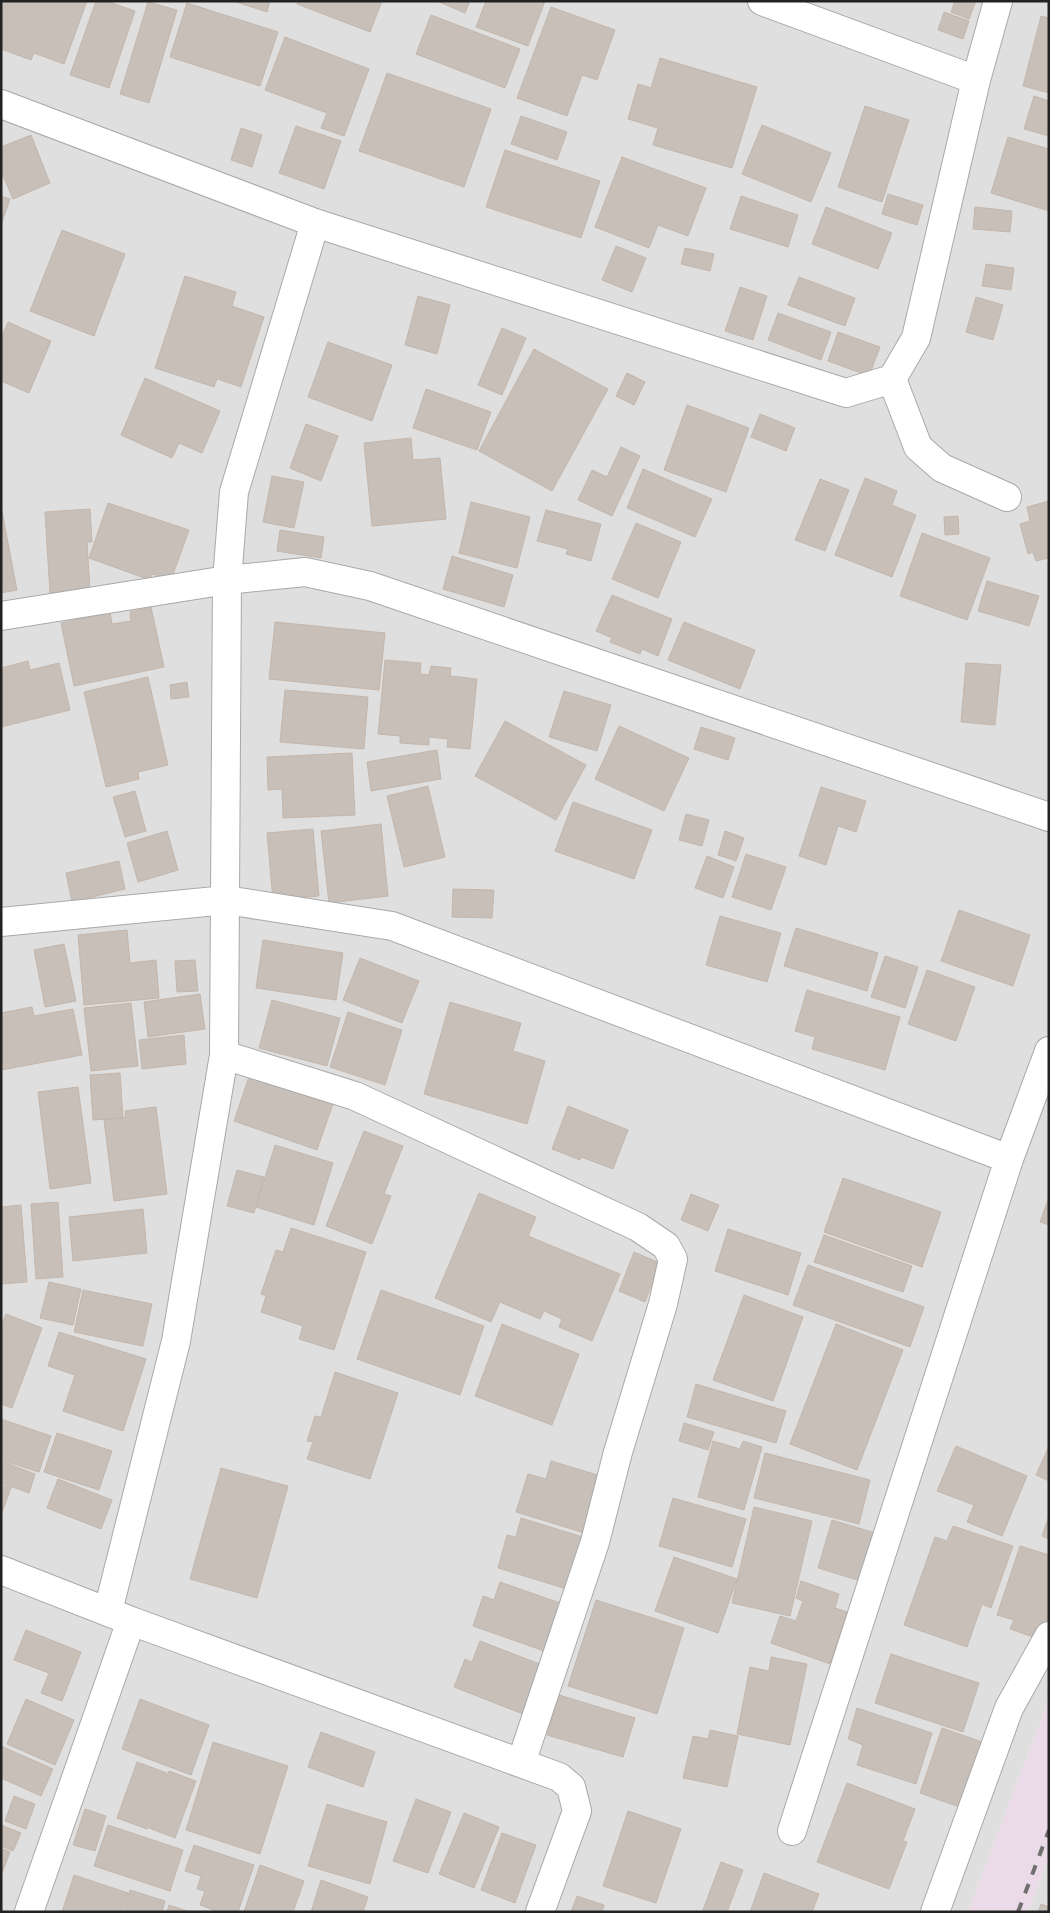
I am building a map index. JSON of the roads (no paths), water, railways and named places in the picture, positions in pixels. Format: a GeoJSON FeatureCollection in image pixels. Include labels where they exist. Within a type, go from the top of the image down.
{"type":"FeatureCollection","features":[{"type":"Feature","properties":{"kind":"street"},"geometry":{"type":"LineString","coordinates":[[762,1],[976,80]]}},
{"type":"Feature","properties":{"kind":"street"},"geometry":{"type":"LineString","coordinates":[[1,104],[315,224],[846,393],[892,379],[916,338],[976,80],[998,1]]}},
{"type":"Feature","properties":{"kind":"street"},"geometry":{"type":"LineString","coordinates":[[28,1912],[120,1616],[176,1341],[224,1054],[227,580],[234,492],[315,224]]}},
{"type":"Feature","properties":{"kind":"street"},"geometry":{"type":"LineString","coordinates":[[892,379],[918,447],[942,468],[1007,497]]}},
{"type":"Feature","properties":{"kind":"street"},"geometry":{"type":"LineString","coordinates":[[1,616],[227,580],[305,572],[370,586],[1049,816]]}},
{"type":"Feature","properties":{"kind":"street"},"geometry":{"type":"LineString","coordinates":[[1,922],[226,900],[392,926],[1009,1159]]}},
{"type":"Feature","properties":{"kind":"street"},"geometry":{"type":"LineString","coordinates":[[792,1831],[1009,1159],[1049,1051]]}},
{"type":"Feature","properties":{"kind":"street"},"geometry":{"type":"LineString","coordinates":[[224,1054],[355,1096],[638,1227],[666,1246],[673,1259],[663,1304],[618,1452],[595,1542],[521,1763]]}},
{"type":"Feature","properties":{"kind":"street"},"geometry":{"type":"LineString","coordinates":[[1,1570],[120,1616],[559,1777],[571,1788],[577,1811],[540,1912]]}},
{"type":"Feature","properties":{"kind":"street"},"geometry":{"type":"LineString","coordinates":[[935,1912],[1009,1708],[1049,1636]]}},
{"type":"Feature","properties":{"kind":"railway"},"geometry":{"type":"LineString","coordinates":[[1018,1912],[1049,1830]]}}]}
